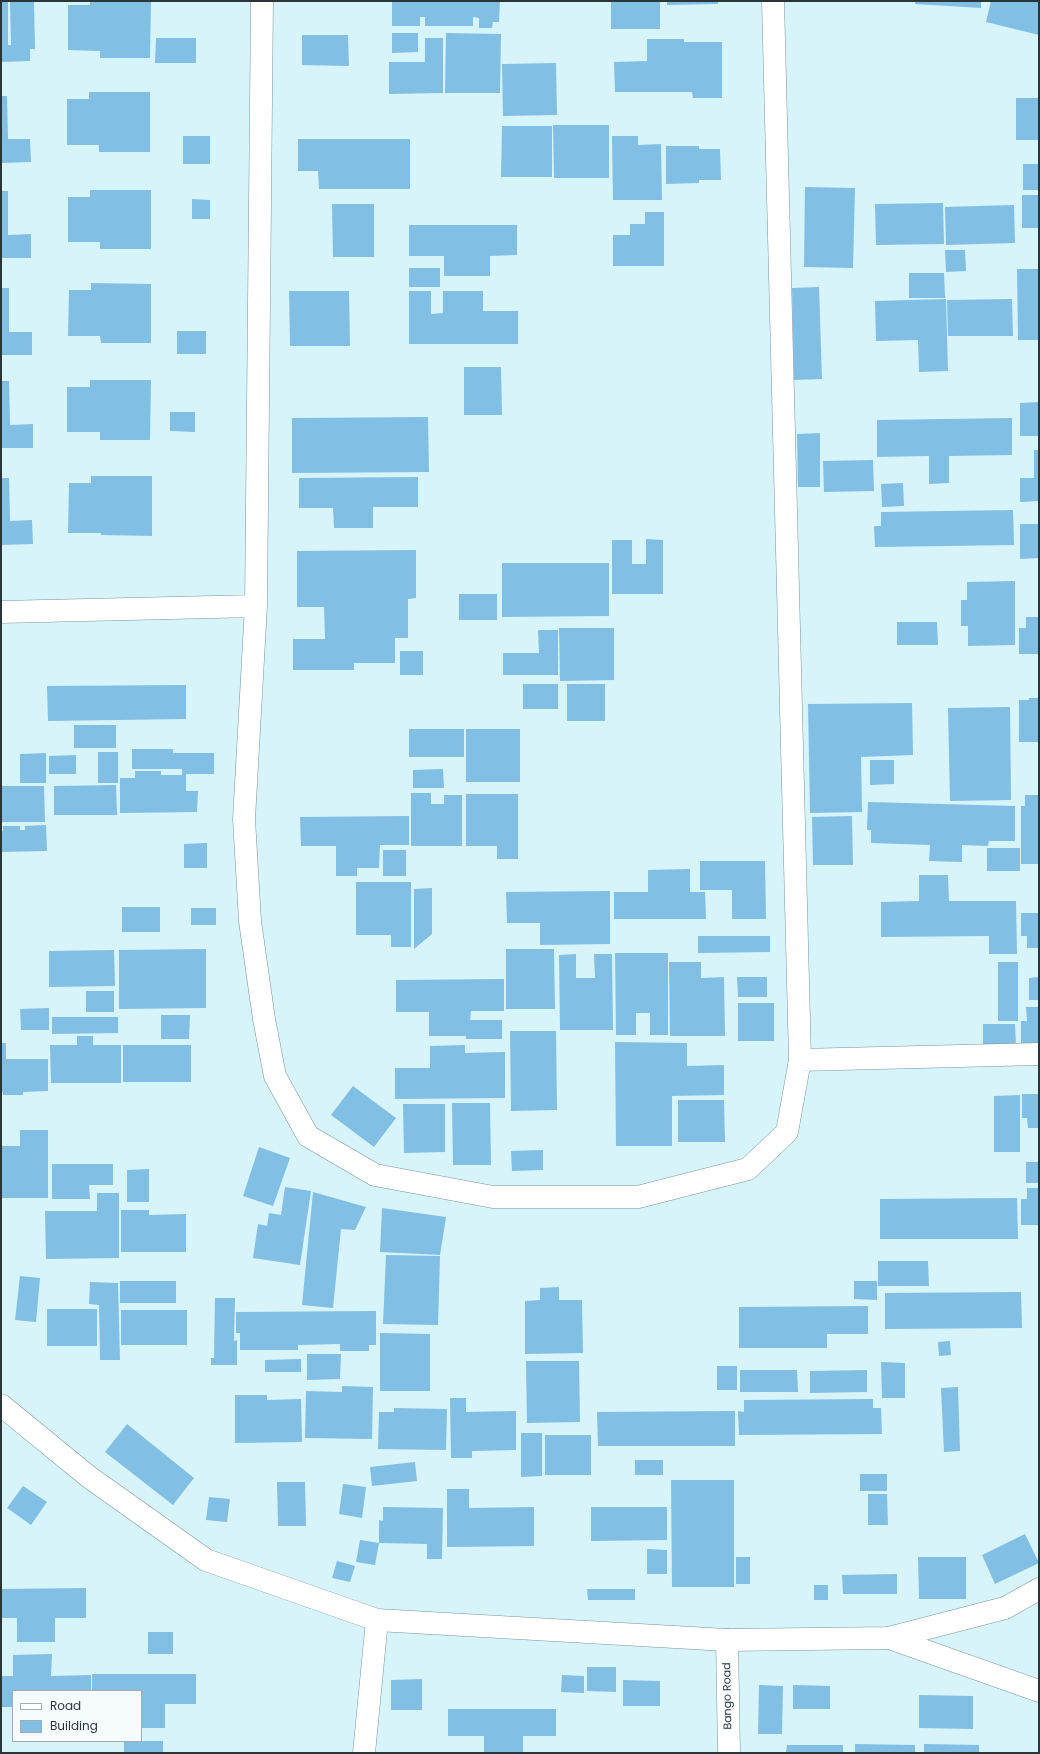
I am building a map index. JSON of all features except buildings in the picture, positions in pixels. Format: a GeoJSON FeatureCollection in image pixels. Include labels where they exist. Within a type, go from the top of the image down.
{"type":"FeatureCollection","features":[{"type":"Feature","properties":{"kind":"street"},"geometry":{"type":"LineString","coordinates":[[262,1],[256,606],[244,819],[250,921],[264,1019],[275,1076],[308,1136],[375,1175],[493,1197],[638,1197],[748,1169],[787,1132],[800,1060],[774,1]]}},
{"type":"Feature","properties":{"kind":"street"},"geometry":{"type":"LineString","coordinates":[[1,612],[256,606]]}},
{"type":"Feature","properties":{"kind":"street"},"geometry":{"type":"LineString","coordinates":[[800,1060],[1039,1054]]}},
{"type":"Feature","properties":{"kind":"street"},"geometry":{"type":"LineString","coordinates":[[1,1405],[89,1476],[206,1560],[377,1620],[727,1640],[889,1638],[1004,1608],[1039,1589]]}},
{"type":"Feature","properties":{"kind":"street"},"geometry":{"type":"LineString","coordinates":[[364,1753],[377,1620]]}},
{"type":"Feature","properties":{"kind":"street"},"geometry":{"type":"LineString","coordinates":[[889,1638],[1039,1691]]}},
{"type":"Feature","properties":{"kind":"street","name":"Bango Road"},"geometry":{"type":"LineString","coordinates":[[727,1640],[729,1753]]}}]}
